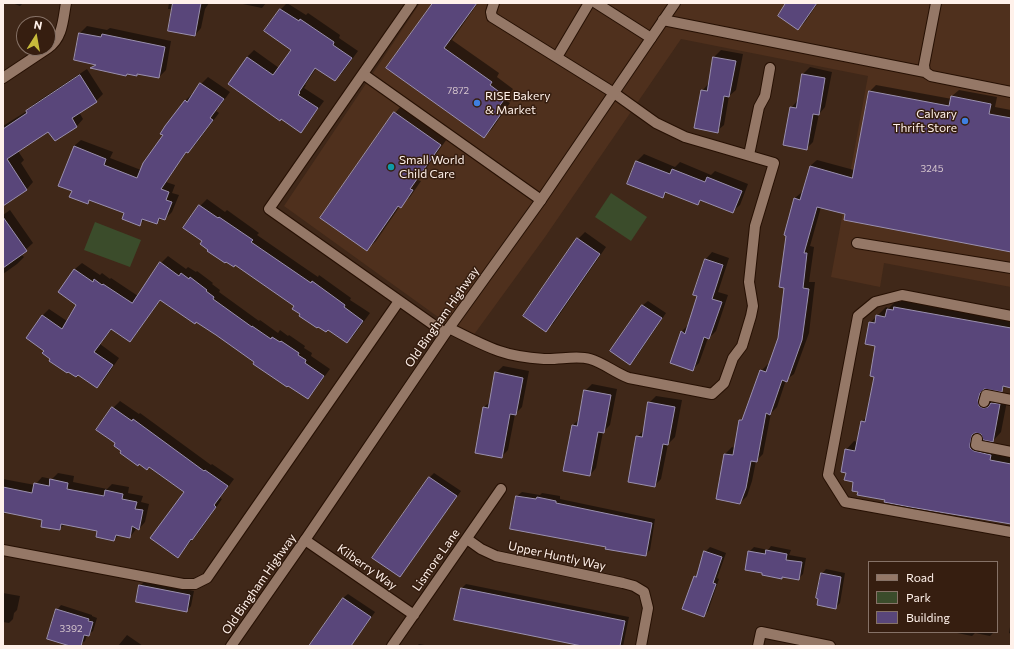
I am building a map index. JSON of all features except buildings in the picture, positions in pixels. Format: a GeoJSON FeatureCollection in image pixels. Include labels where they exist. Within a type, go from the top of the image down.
{"type":"FeatureCollection","features":[{"type":"Feature","properties":{"kind":"street"},"geometry":{"type":"LineString","coordinates":[[56,39],[60,35],[66,3]]}},
{"type":"Feature","properties":{"kind":"street"},"geometry":{"type":"LineString","coordinates":[[412,3],[268,209],[399,301],[447,330],[509,354],[547,359],[591,359],[628,378],[712,394],[724,383],[733,358],[742,346],[753,306],[750,282],[755,226],[774,164],[678,133],[656,123],[614,93],[492,17],[491,12],[494,3]]}},
{"type":"Feature","properties":{"kind":"street"},"geometry":{"type":"LineString","coordinates":[[556,57],[589,3]]}},
{"type":"Feature","properties":{"kind":"street"},"geometry":{"type":"LineString","coordinates":[[596,3],[651,38]]}},
{"type":"Feature","properties":{"kind":"street","name":"Old Bingham Highway"},"geometry":{"type":"LineString","coordinates":[[231,646],[305,540],[447,330],[541,200],[675,3]]}},
{"type":"Feature","properties":{"kind":"street"},"geometry":{"type":"LineString","coordinates":[[925,72],[924,65],[936,3]]}},
{"type":"Feature","properties":{"kind":"street"},"geometry":{"type":"LineString","coordinates":[[664,20],[925,72],[938,78],[1011,92]]}},
{"type":"Feature","properties":{"kind":"street"},"geometry":{"type":"LineString","coordinates":[[3,78],[36,56]]}},
{"type":"Feature","properties":{"kind":"street"},"geometry":{"type":"LineString","coordinates":[[749,155],[759,106],[765,96],[770,68]]}},
{"type":"Feature","properties":{"kind":"street"},"geometry":{"type":"LineString","coordinates":[[362,74],[541,200]]}},
{"type":"Feature","properties":{"kind":"street"},"geometry":{"type":"LineString","coordinates":[[857,243],[1011,268]]}},
{"type":"Feature","properties":{"kind":"street"},"geometry":{"type":"LineString","coordinates":[[1011,316],[902,295],[875,302],[858,316],[828,475],[845,502],[1011,532]]}},
{"type":"Feature","properties":{"kind":"street"},"geometry":{"type":"LineString","coordinates":[[3,550],[183,584],[195,584],[206,578],[399,301]]}},
{"type":"Feature","properties":{"kind":"street"},"geometry":{"type":"LineString","coordinates":[[984,402],[986,395],[1011,400]]}},
{"type":"Feature","properties":{"kind":"street"},"geometry":{"type":"LineString","coordinates":[[977,439],[976,445],[1011,452]]}},
{"type":"Feature","properties":{"kind":"street","name":"Lismore Lane"},"geometry":{"type":"LineString","coordinates":[[392,646],[501,489]]}},
{"type":"Feature","properties":{"kind":"street","name":"Upper Huntly Way"},"geometry":{"type":"LineString","coordinates":[[467,539],[481,549],[496,556],[623,583],[634,586],[644,592],[648,608],[641,646]]}},
{"type":"Feature","properties":{"kind":"street","name":"Kilberry Way"},"geometry":{"type":"LineString","coordinates":[[305,540],[414,615]]}},
{"type":"Feature","properties":{"kind":"street"},"geometry":{"type":"LineString","coordinates":[[758,646],[761,632],[830,646]]}},
{"type":"Feature","properties":{"kind":"shaded area"},"geometry":{"type":"Polygon","coordinates":[[[420,3],[1011,3],[1011,287],[884,263],[880,287],[831,277],[868,76],[681,39],[545,237],[470,340],[284,206],[420,3]]]}},
{"type":"Feature","properties":{"kind":"green space"},"geometry":{"type":"Polygon","coordinates":[[[611,193],[647,217],[631,241],[595,217],[611,193]]]}},
{"type":"Feature","properties":{"kind":"green space"},"geometry":{"type":"Polygon","coordinates":[[[95,222],[141,240],[130,267],[84,250],[95,222]]]}},
{"type":"Feature","properties":{"kind":"place","name":"RISE Bakery & Market"},"geometry":{"type":"Point","coordinates":[477,103]}},
{"type":"Feature","properties":{"kind":"place","name":"Calvary Thrift Store"},"geometry":{"type":"Point","coordinates":[965,121]}},
{"type":"Feature","properties":{"kind":"place","name":"Small World Child Care"},"geometry":{"type":"Point","coordinates":[391,167]}}]}
